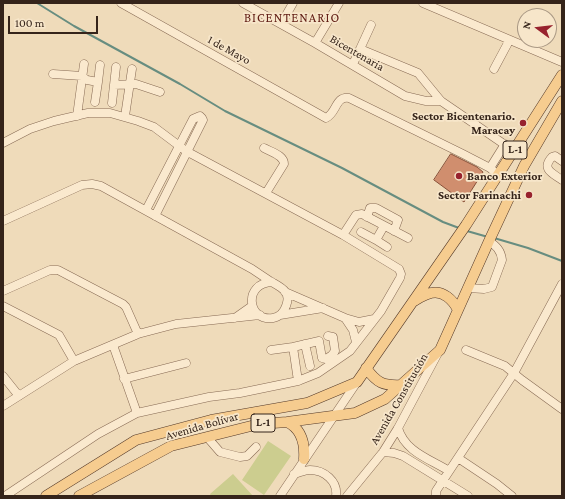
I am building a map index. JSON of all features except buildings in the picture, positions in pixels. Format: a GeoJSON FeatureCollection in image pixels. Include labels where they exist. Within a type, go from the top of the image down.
{"type":"FeatureCollection","features":[{"type":"Feature","properties":{"kind":"main road","name":"L-1"},"geometry":{"type":"LineString","coordinates":[[357,382],[466,225],[562,75]]}},
{"type":"Feature","properties":{"kind":"main road","name":"L-1"},"geometry":{"type":"LineString","coordinates":[[440,350],[524,166],[562,101]]}},
{"type":"Feature","properties":{"kind":"main road"},"geometry":{"type":"LineString","coordinates":[[413,302],[431,293],[442,293],[454,302],[458,310]]}},
{"type":"Feature","properties":{"kind":"main road","name":"Avenida Bolívar"},"geometry":{"type":"LineString","coordinates":[[79,496],[171,446],[259,424],[287,422],[355,413],[385,399],[440,350]]}},
{"type":"Feature","properties":{"kind":"main road"},"geometry":{"type":"LineString","coordinates":[[366,368],[378,382],[392,386],[402,385]]}},
{"type":"Feature","properties":{"kind":"main road","name":"Avenida Bolívar"},"geometry":{"type":"LineString","coordinates":[[46,496],[136,440],[211,420],[307,403],[357,382]]}},
{"type":"Feature","properties":{"kind":"main road"},"geometry":{"type":"LineString","coordinates":[[287,422],[293,424],[303,440],[304,459]]}},
{"type":"Feature","properties":{"kind":"street","name":"1 de Mayo"},"geometry":{"type":"LineString","coordinates":[[121,3],[326,118],[332,114],[339,100],[349,98],[490,168]]}},
{"type":"Feature","properties":{"kind":"street"},"geometry":{"type":"LineString","coordinates":[[281,24],[293,3]]}},
{"type":"Feature","properties":{"kind":"street"},"geometry":{"type":"LineString","coordinates":[[316,43],[339,3]]}},
{"type":"Feature","properties":{"kind":"street"},"geometry":{"type":"LineString","coordinates":[[423,3],[509,41],[562,62]]}},
{"type":"Feature","properties":{"kind":"street","name":"Bicentenaria"},"geometry":{"type":"LineString","coordinates":[[247,4],[353,64],[405,96],[426,101],[441,101]]}},
{"type":"Feature","properties":{"kind":"street"},"geometry":{"type":"LineString","coordinates":[[353,64],[371,25]]}},
{"type":"Feature","properties":{"kind":"street"},"geometry":{"type":"LineString","coordinates":[[494,69],[509,41]]}},
{"type":"Feature","properties":{"kind":"street"},"geometry":{"type":"LineString","coordinates":[[360,49],[418,73],[441,101],[514,151]]}},
{"type":"Feature","properties":{"kind":"street"},"geometry":{"type":"LineString","coordinates":[[77,116],[84,64]]}},
{"type":"Feature","properties":{"kind":"street"},"geometry":{"type":"LineString","coordinates":[[95,102],[100,65]]}},
{"type":"Feature","properties":{"kind":"street"},"geometry":{"type":"LineString","coordinates":[[112,103],[116,67]]}},
{"type":"Feature","properties":{"kind":"street"},"geometry":{"type":"LineString","coordinates":[[124,116],[132,69]]}},
{"type":"Feature","properties":{"kind":"street"},"geometry":{"type":"LineString","coordinates":[[53,74],[82,76],[87,80],[98,82]]}},
{"type":"Feature","properties":{"kind":"street"},"geometry":{"type":"LineString","coordinates":[[114,85],[136,84],[160,92]]}},
{"type":"Feature","properties":{"kind":"street"},"geometry":{"type":"LineString","coordinates":[[3,143],[30,129],[54,121],[88,113],[110,113],[124,116],[154,128],[183,149],[343,235],[399,269],[401,274],[381,311],[374,318],[350,351],[318,373],[298,381],[240,393],[209,396],[136,414],[98,434],[5,496]]}},
{"type":"Feature","properties":{"kind":"street"},"geometry":{"type":"LineString","coordinates":[[498,175],[490,168],[505,144]]}},
{"type":"Feature","properties":{"kind":"street"},"geometry":{"type":"LineString","coordinates":[[264,148],[281,157],[284,161],[284,164],[266,193]]}},
{"type":"Feature","properties":{"kind":"street"},"geometry":{"type":"LineString","coordinates":[[146,210],[183,149]]}},
{"type":"Feature","properties":{"kind":"street"},"geometry":{"type":"LineString","coordinates":[[155,216],[183,149]]}},
{"type":"Feature","properties":{"kind":"street"},"geometry":{"type":"LineString","coordinates":[[562,161],[555,156],[552,157],[548,162],[547,167],[548,171],[562,180]]}},
{"type":"Feature","properties":{"kind":"street"},"geometry":{"type":"LineString","coordinates":[[3,222],[82,185],[92,184],[101,186],[252,269],[272,282],[280,285],[287,298],[287,304],[280,315]]}},
{"type":"Feature","properties":{"kind":"street"},"geometry":{"type":"LineString","coordinates":[[366,217],[370,208],[376,208],[398,220],[394,232]]}},
{"type":"Feature","properties":{"kind":"street"},"geometry":{"type":"LineString","coordinates":[[343,235],[356,215],[362,214],[408,238]]}},
{"type":"Feature","properties":{"kind":"street"},"geometry":{"type":"LineString","coordinates":[[376,240],[384,226]]}},
{"type":"Feature","properties":{"kind":"street"},"geometry":{"type":"LineString","coordinates":[[360,232],[387,246]]}},
{"type":"Feature","properties":{"kind":"street"},"geometry":{"type":"LineString","coordinates":[[468,288],[484,289],[492,287],[502,260],[502,256],[497,246],[489,240]]}},
{"type":"Feature","properties":{"kind":"street"},"geometry":{"type":"LineString","coordinates":[[252,269],[261,284]]}},
{"type":"Feature","properties":{"kind":"street"},"geometry":{"type":"LineString","coordinates":[[3,291],[50,270],[58,270],[123,304],[126,307],[138,334]]}},
{"type":"Feature","properties":{"kind":"street"},"geometry":{"type":"LineString","coordinates":[[272,282],[261,284],[254,291],[251,299],[252,306],[260,315],[266,318],[273,318],[280,315],[323,308]]}},
{"type":"Feature","properties":{"kind":"street"},"geometry":{"type":"LineString","coordinates":[[440,478],[449,471],[514,373],[562,284]]}},
{"type":"Feature","properties":{"kind":"street"},"geometry":{"type":"LineString","coordinates":[[285,292],[345,318],[359,322],[374,318]]}},
{"type":"Feature","properties":{"kind":"street"},"geometry":{"type":"LineString","coordinates":[[3,306],[59,335],[74,361]]}},
{"type":"Feature","properties":{"kind":"street"},"geometry":{"type":"LineString","coordinates":[[235,319],[252,306]]}},
{"type":"Feature","properties":{"kind":"street"},"geometry":{"type":"LineString","coordinates":[[3,406],[74,361],[113,346],[138,334],[176,324],[235,319],[260,315]]}},
{"type":"Feature","properties":{"kind":"street"},"geometry":{"type":"LineString","coordinates":[[345,318],[353,330],[356,342]]}},
{"type":"Feature","properties":{"kind":"street"},"geometry":{"type":"LineString","coordinates":[[271,350],[319,341],[322,358],[326,359],[335,351],[333,337],[328,336]]}},
{"type":"Feature","properties":{"kind":"street"},"geometry":{"type":"LineString","coordinates":[[305,344],[310,366]]}},
{"type":"Feature","properties":{"kind":"street"},"geometry":{"type":"LineString","coordinates":[[113,346],[136,414]]}},
{"type":"Feature","properties":{"kind":"street"},"geometry":{"type":"LineString","coordinates":[[293,346],[298,381]]}},
{"type":"Feature","properties":{"kind":"street","name":"Avenida Constitución"},"geometry":{"type":"LineString","coordinates":[[347,496],[383,452],[398,428],[440,350]]}},
{"type":"Feature","properties":{"kind":"street"},"geometry":{"type":"LineString","coordinates":[[466,350],[505,366],[562,409]]}},
{"type":"Feature","properties":{"kind":"street"},"geometry":{"type":"LineString","coordinates":[[124,379],[186,363]]}},
{"type":"Feature","properties":{"kind":"street"},"geometry":{"type":"LineString","coordinates":[[3,376],[19,396]]}},
{"type":"Feature","properties":{"kind":"street"},"geometry":{"type":"LineString","coordinates":[[280,496],[357,382]]}},
{"type":"Feature","properties":{"kind":"street"},"geometry":{"type":"LineString","coordinates":[[398,428],[401,437],[409,447],[449,471]]}},
{"type":"Feature","properties":{"kind":"street"},"geometry":{"type":"LineString","coordinates":[[207,437],[220,452],[240,457],[247,456],[256,447]]}},
{"type":"Feature","properties":{"kind":"street"},"geometry":{"type":"LineString","coordinates":[[383,452],[394,452],[403,456],[468,496]]}},
{"type":"Feature","properties":{"kind":"street"},"geometry":{"type":"LineString","coordinates":[[458,458],[512,496]]}},
{"type":"Feature","properties":{"kind":"street"},"geometry":{"type":"LineString","coordinates":[[436,496],[442,466]]}},
{"type":"Feature","properties":{"kind":"street"},"geometry":{"type":"LineString","coordinates":[[294,474],[307,470],[320,472],[330,478],[334,483],[336,496]]}},
{"type":"Feature","properties":{"kind":"green space"},"geometry":{"type":"Polygon","coordinates":[[[268,441],[291,456],[264,495],[242,480],[268,441]]]}},
{"type":"Feature","properties":{"kind":"green space"},"geometry":{"type":"Polygon","coordinates":[[[233,474],[253,496],[211,496],[210,494],[233,474]]]}},
{"type":"Feature","properties":{"kind":"waterway"},"geometry":{"type":"LineString","coordinates":[[37,3],[74,26],[180,84],[225,111],[342,168],[443,222],[459,228]]}},
{"type":"Feature","properties":{"kind":"waterway"},"geometry":{"type":"LineString","coordinates":[[467,231],[488,237]]}},
{"type":"Feature","properties":{"kind":"waterway"},"geometry":{"type":"LineString","coordinates":[[494,238],[528,248],[562,261]]}},
{"type":"Feature","properties":{"kind":"place","name":"Sector Bicentenario. Maracay"},"geometry":{"type":"Point","coordinates":[523,123]}},
{"type":"Feature","properties":{"kind":"place","name":"Banco Exterior"},"geometry":{"type":"Point","coordinates":[459,176]}},
{"type":"Feature","properties":{"kind":"place","name":"Sector Farinachi"},"geometry":{"type":"Point","coordinates":[529,195]}},
{"type":"Feature","properties":{"kind":"district","name":"BICENTENARIO"},"geometry":{"type":"Point","coordinates":[292,18]}}]}
